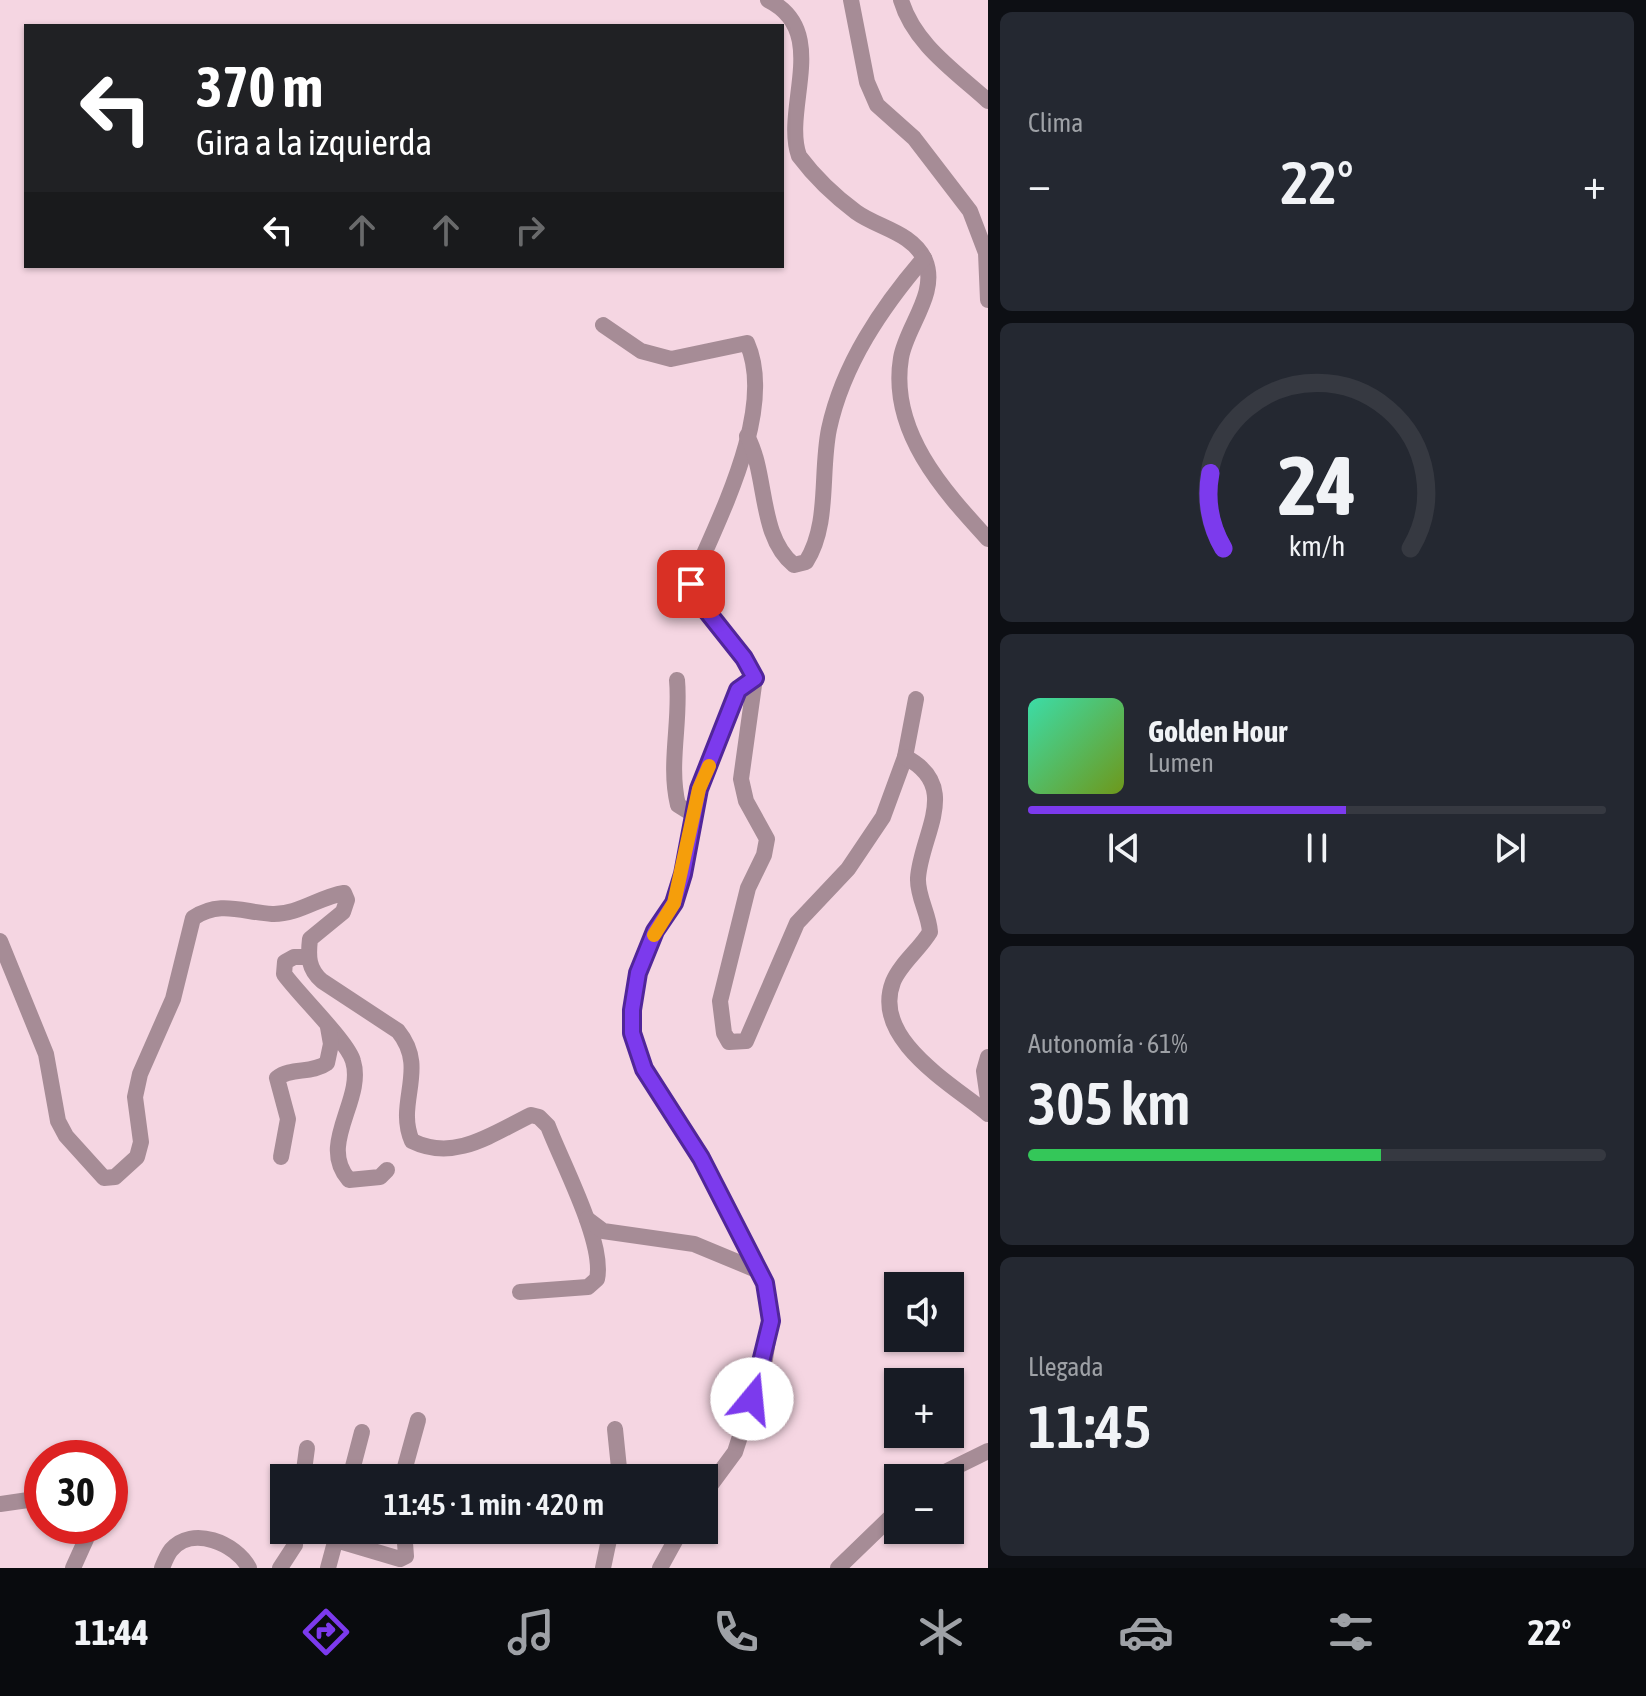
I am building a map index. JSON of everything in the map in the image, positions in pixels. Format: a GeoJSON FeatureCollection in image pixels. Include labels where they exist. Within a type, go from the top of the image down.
{"type":"FeatureCollection","features":[{"type":"Feature","properties":{"kind":"street"},"geometry":{"type":"LineString","coordinates":[[768,0],[780,6],[795,24],[797,34],[801,92],[795,145],[799,156],[857,212],[903,235],[924,258],[928,274],[926,294],[901,358],[900,390],[920,454],[940,486],[988,539]]}},
{"type":"Feature","properties":{"kind":"street"},"geometry":{"type":"LineString","coordinates":[[851,0],[867,82],[877,105],[914,138],[970,211],[986,253],[988,300]]}},
{"type":"Feature","properties":{"kind":"street"},"geometry":{"type":"LineString","coordinates":[[901,0],[907,21],[924,43],[988,101]]}},
{"type":"Feature","properties":{"kind":"street"},"geometry":{"type":"LineString","coordinates":[[747,436],[757,453],[774,537],[794,565],[806,562],[817,544],[829,429],[857,350],[924,258]]}},
{"type":"Feature","properties":{"kind":"street"},"geometry":{"type":"LineString","coordinates":[[603,325],[641,351],[671,359],[747,343],[753,358],[754,394],[747,436],[691,584],[694,595],[744,658],[755,678],[741,779],[746,801],[767,839],[764,855],[748,888],[720,1001],[724,1033],[729,1042],[746,1041],[797,923],[848,869],[883,817],[905,757],[916,699]]}},
{"type":"Feature","properties":{"kind":"street"},"geometry":{"type":"LineString","coordinates":[[718,1475],[735,1452],[765,1359],[771,1321],[765,1283],[701,1158],[644,1069],[632,1033],[638,973],[655,931],[674,903],[699,789],[738,690],[755,678]]}},
{"type":"Feature","properties":{"kind":"street"},"geometry":{"type":"LineString","coordinates":[[677,680],[680,705],[673,783],[678,805],[694,815]]}},
{"type":"Feature","properties":{"kind":"street"},"geometry":{"type":"LineString","coordinates":[[905,757],[925,770],[935,790],[934,816],[918,879],[930,932],[894,978],[889,1012],[911,1050],[988,1114]]}},
{"type":"Feature","properties":{"kind":"street"},"geometry":{"type":"LineString","coordinates":[[0,941],[46,1054],[58,1121],[66,1136],[104,1178],[115,1177],[137,1157],[141,1142],[135,1097],[140,1074],[173,999],[193,918],[219,906],[273,914],[293,912],[344,893],[347,900],[343,912],[310,939],[308,957],[314,974],[322,981],[398,1031],[407,1042],[414,1067],[405,1125],[412,1141],[428,1149],[458,1150],[531,1115],[539,1117],[548,1126],[587,1219],[600,1268],[597,1279],[588,1287],[520,1292]]}},
{"type":"Feature","properties":{"kind":"street"},"geometry":{"type":"LineString","coordinates":[[308,957],[294,957],[285,962],[284,974],[346,1047],[356,1074],[338,1139],[339,1169],[349,1180],[380,1177],[387,1170]]}},
{"type":"Feature","properties":{"kind":"street"},"geometry":{"type":"LineString","coordinates":[[281,1157],[288,1119],[277,1078],[283,1073],[318,1070],[327,1063],[331,1044],[328,1027]]}},
{"type":"Feature","properties":{"kind":"street"},"geometry":{"type":"LineString","coordinates":[[988,1057],[984,1071],[988,1099]]}},
{"type":"Feature","properties":{"kind":"street"},"geometry":{"type":"LineString","coordinates":[[587,1219],[603,1231],[694,1244],[759,1271]]}},
{"type":"Feature","properties":{"kind":"street"},"geometry":{"type":"LineString","coordinates":[[406,1464],[418,1420]]}},
{"type":"Feature","properties":{"kind":"street"},"geometry":{"type":"LineString","coordinates":[[615,1429],[619,1464]]}},
{"type":"Feature","properties":{"kind":"street"},"geometry":{"type":"LineString","coordinates":[[354,1464],[362,1432]]}},
{"type":"Feature","properties":{"kind":"street"},"geometry":{"type":"LineString","coordinates":[[305,1464],[307,1448]]}},
{"type":"Feature","properties":{"kind":"street"},"geometry":{"type":"LineString","coordinates":[[962,1464],[988,1451]]}},
{"type":"Feature","properties":{"kind":"street"},"geometry":{"type":"LineString","coordinates":[[0,1504],[24,1501]]}},
{"type":"Feature","properties":{"kind":"street"},"geometry":{"type":"LineString","coordinates":[[838,1568],[884,1524]]}},
{"type":"Feature","properties":{"kind":"street"},"geometry":{"type":"LineString","coordinates":[[162,1568],[171,1550],[192,1538],[218,1541],[243,1557],[249,1568]]}},
{"type":"Feature","properties":{"kind":"street"},"geometry":{"type":"LineString","coordinates":[[73,1568],[84,1544]]}},
{"type":"Feature","properties":{"kind":"street"},"geometry":{"type":"LineString","coordinates":[[280,1568],[295,1544]]}},
{"type":"Feature","properties":{"kind":"street"},"geometry":{"type":"LineString","coordinates":[[328,1568],[335,1544]]}},
{"type":"Feature","properties":{"kind":"street"},"geometry":{"type":"LineString","coordinates":[[361,1544],[400,1559],[406,1556],[405,1544]]}},
{"type":"Feature","properties":{"kind":"street"},"geometry":{"type":"LineString","coordinates":[[603,1568],[608,1544]]}},
{"type":"Feature","properties":{"kind":"street"},"geometry":{"type":"LineString","coordinates":[[660,1568],[673,1544]]}},
{"type":"Feature","properties":{"kind":"slow traffic"},"geometry":{"type":"LineString","coordinates":[[654,935],[674,903],[683,874],[699,789],[709,766]]}},
{"type":"Feature","properties":{"kind":"route"},"geometry":{"type":"LineString","coordinates":[[691,584],[694,595],[744,658],[755,678],[738,690],[699,789],[683,874],[674,903],[655,931],[638,973],[632,1033],[644,1069],[701,1158],[765,1283],[771,1321],[765,1359],[752,1399]]}}]}
